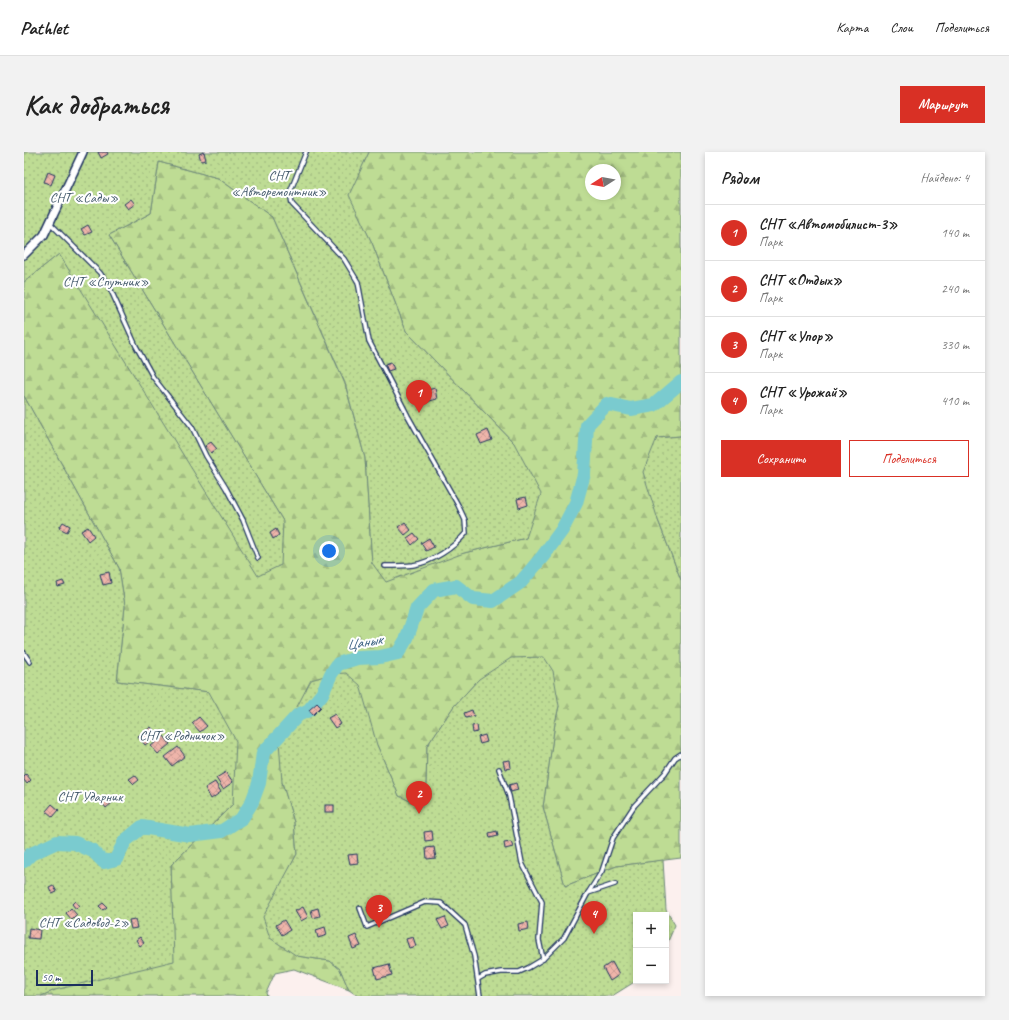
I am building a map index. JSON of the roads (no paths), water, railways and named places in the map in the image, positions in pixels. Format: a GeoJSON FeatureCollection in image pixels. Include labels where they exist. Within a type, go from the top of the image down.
{"type":"FeatureCollection","features":[{"type":"Feature","properties":{"kind":"street"},"geometry":{"type":"LineString","coordinates":[[24,255],[44,235],[83,152]]}},
{"type":"Feature","properties":{"kind":"lane"},"geometry":{"type":"LineString","coordinates":[[306,152],[290,192],[292,204],[344,259],[358,282],[369,341],[465,520],[466,533],[457,544],[426,562],[413,565],[385,566]]}},
{"type":"Feature","properties":{"kind":"lane"},"geometry":{"type":"LineString","coordinates":[[50,224],[100,273],[109,286],[136,346],[153,377],[192,427],[206,456],[226,488],[243,520],[258,558]]}},
{"type":"Feature","properties":{"kind":"lane"},"geometry":{"type":"LineString","coordinates":[[24,653],[30,662]]}},
{"type":"Feature","properties":{"kind":"lane"},"geometry":{"type":"LineString","coordinates":[[478,979],[485,974],[519,972],[528,968],[542,959],[564,938],[588,893],[602,871],[613,838],[634,806],[665,773],[675,758],[681,754]]}},
{"type":"Feature","properties":{"kind":"lane"},"geometry":{"type":"LineString","coordinates":[[499,769],[509,796],[522,863],[542,902],[539,940],[542,959]]}},
{"type":"Feature","properties":{"kind":"lane"},"geometry":{"type":"LineString","coordinates":[[588,893],[614,884]]}},
{"type":"Feature","properties":{"kind":"lane"},"geometry":{"type":"LineString","coordinates":[[360,908],[367,927],[425,902],[441,903],[465,925],[474,956],[480,996]]}},
{"type":"Feature","properties":{"kind":"waterway","name":"Цанык"},"geometry":{"type":"LineString","coordinates":[[24,861],[31,854],[57,842],[75,843],[93,851],[104,862],[116,859],[125,841],[142,827],[190,835],[222,831],[242,818],[252,802],[259,783],[263,753],[298,715],[309,710],[322,694],[331,674],[338,664],[357,658],[380,657],[398,653],[407,638],[417,608],[434,590],[456,586],[473,599],[493,601],[521,582],[562,530],[576,503],[584,474],[587,425],[607,404],[631,409],[654,405],[681,382]]}},
{"type":"Feature","properties":{"kind":"place","name":"СНТ «Автомобилист-3»"},"geometry":{"type":"Point","coordinates":[419,413]}},
{"type":"Feature","properties":{"kind":"place","name":"СНТ «Отдых»"},"geometry":{"type":"Point","coordinates":[419,814]}},
{"type":"Feature","properties":{"kind":"place","name":"СНТ «Упор»"},"geometry":{"type":"Point","coordinates":[379,928]}},
{"type":"Feature","properties":{"kind":"place","name":"СНТ «Урожай»"},"geometry":{"type":"Point","coordinates":[594,934]}},
{"type":"Feature","properties":{"kind":"park label","name":"СНТ «Авторемонтник»"},"geometry":{"type":"Point","coordinates":[279,184]}},
{"type":"Feature","properties":{"kind":"park label","name":"СНТ «Сады»"},"geometry":{"type":"Point","coordinates":[84,197]}},
{"type":"Feature","properties":{"kind":"park label","name":"СНТ «Спутник»"},"geometry":{"type":"Point","coordinates":[106,281]}},
{"type":"Feature","properties":{"kind":"park label","name":"СНТ «Родничок»"},"geometry":{"type":"Point","coordinates":[182,735]}},
{"type":"Feature","properties":{"kind":"park label","name":"СНТ Ударник"},"geometry":{"type":"Point","coordinates":[90,796]}},
{"type":"Feature","properties":{"kind":"park label","name":"СНТ «Садовод-2»"},"geometry":{"type":"Point","coordinates":[84,922]}}]}
